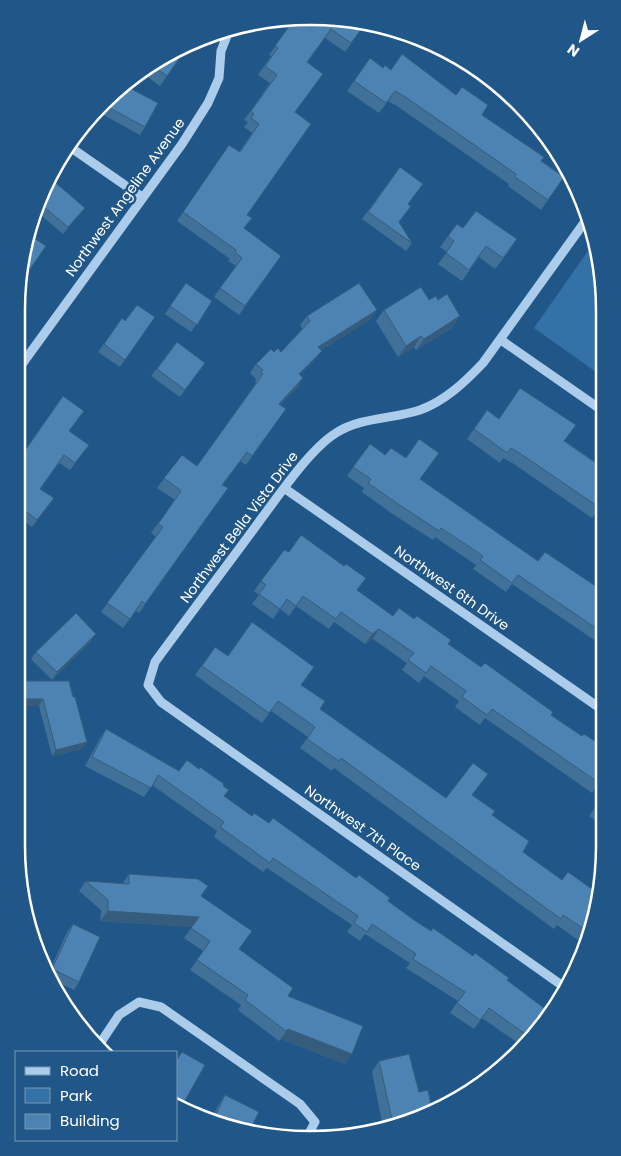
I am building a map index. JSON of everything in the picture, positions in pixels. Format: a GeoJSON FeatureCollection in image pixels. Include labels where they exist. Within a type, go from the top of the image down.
{"type":"FeatureCollection","features":[{"type":"Feature","properties":{"kind":"street","name":"Northwest Angeline Avenue"},"geometry":{"type":"LineString","coordinates":[[25,360],[182,144],[208,103],[219,78],[221,52],[226,38]]}},
{"type":"Feature","properties":{"kind":"street"},"geometry":{"type":"LineString","coordinates":[[74,150],[142,197]]}},
{"type":"Feature","properties":{"kind":"street","name":"Northwest Bella Vista Drive"},"geometry":{"type":"LineString","coordinates":[[148,685],[155,662],[284,488],[308,459],[336,433],[362,423],[419,410],[443,398],[465,382],[483,363],[583,225]]}},
{"type":"Feature","properties":{"kind":"street"},"geometry":{"type":"LineString","coordinates":[[500,340],[596,406]]}},
{"type":"Feature","properties":{"kind":"street","name":"Northwest 6th Drive"},"geometry":{"type":"LineString","coordinates":[[284,488],[596,705]]}},
{"type":"Feature","properties":{"kind":"street","name":"Northwest 7th Place"},"geometry":{"type":"LineString","coordinates":[[148,685],[161,702],[560,984]]}},
{"type":"Feature","properties":{"kind":"street"},"geometry":{"type":"LineString","coordinates":[[102,1040],[120,1015],[139,1002],[161,1007],[300,1104],[316,1122],[311,1131]]}},
{"type":"Feature","properties":{"kind":"green space"},"geometry":{"type":"Polygon","coordinates":[[[589,249],[594,273],[596,372],[534,328],[589,249]]]}},
{"type":"Feature","properties":{"kind":"building"},"geometry":{"type":"Polygon","coordinates":[[[310,25],[361,29],[351,43],[331,29],[307,62],[323,74],[295,112],[311,124],[247,215],[252,218],[244,228],[281,256],[245,306],[220,288],[242,258],[235,252],[236,250],[183,212],[229,145],[240,152],[259,124],[251,118],[254,114],[251,111],[277,75],[265,66],[278,48],[275,46],[289,26],[310,25]]]}},
{"type":"Feature","properties":{"kind":"building"},"geometry":{"type":"Polygon","coordinates":[[[402,54],[456,95],[462,87],[488,105],[482,115],[544,157],[541,161],[562,176],[563,178],[548,200],[515,177],[516,174],[404,96],[395,91],[386,103],[354,81],[370,58],[383,68],[385,65],[391,70],[402,54]]]}},
{"type":"Feature","properties":{"kind":"building"},"geometry":{"type":"Polygon","coordinates":[[[181,56],[167,76],[158,69],[181,56]]]}},
{"type":"Feature","properties":{"kind":"building"},"geometry":{"type":"Polygon","coordinates":[[[131,89],[158,103],[145,127],[110,108],[131,89]]]}},
{"type":"Feature","properties":{"kind":"building"},"geometry":{"type":"Polygon","coordinates":[[[400,167],[423,184],[408,204],[411,206],[399,222],[412,243],[368,212],[400,167]]]}},
{"type":"Feature","properties":{"kind":"building"},"geometry":{"type":"Polygon","coordinates":[[[55,182],[85,208],[68,227],[44,208],[55,182]]]}},
{"type":"Feature","properties":{"kind":"building"},"geometry":{"type":"Polygon","coordinates":[[[476,211],[517,239],[503,258],[486,246],[469,270],[446,253],[454,241],[448,236],[457,224],[463,228],[476,211]]]}},
{"type":"Feature","properties":{"kind":"building"},"geometry":{"type":"Polygon","coordinates":[[[35,238],[46,246],[30,269],[28,268],[35,238]]]}},
{"type":"Feature","properties":{"kind":"building"},"geometry":{"type":"Polygon","coordinates":[[[186,283],[212,301],[197,325],[170,306],[186,283]]]}},
{"type":"Feature","properties":{"kind":"building"},"geometry":{"type":"Polygon","coordinates":[[[359,283],[377,310],[318,347],[322,351],[299,374],[303,378],[279,404],[286,409],[252,456],[247,452],[222,485],[228,488],[145,604],[142,601],[130,619],[107,603],[163,527],[158,524],[181,491],[164,478],[182,455],[197,466],[263,374],[261,372],[263,370],[256,364],[271,349],[274,352],[278,348],[281,352],[310,321],[307,316],[359,283]]]}},
{"type":"Feature","properties":{"kind":"building"},"geometry":{"type":"Polygon","coordinates":[[[421,287],[429,300],[436,296],[438,300],[447,294],[460,316],[424,339],[421,336],[406,346],[384,310],[421,287]]]}},
{"type":"Feature","properties":{"kind":"building"},"geometry":{"type":"Polygon","coordinates":[[[137,305],[155,317],[125,360],[104,344],[122,318],[125,321],[137,305]]]}},
{"type":"Feature","properties":{"kind":"building"},"geometry":{"type":"Polygon","coordinates":[[[177,342],[205,363],[185,390],[157,369],[177,342]]]}},
{"type":"Feature","properties":{"kind":"building"},"geometry":{"type":"Polygon","coordinates":[[[520,388],[576,425],[564,441],[596,463],[596,505],[521,454],[511,448],[507,453],[474,429],[487,410],[499,419],[520,388]]]}},
{"type":"Feature","properties":{"kind":"building"},"geometry":{"type":"Polygon","coordinates":[[[63,396],[84,411],[69,431],[89,445],[75,463],[64,455],[40,489],[54,498],[37,520],[25,511],[25,451],[63,396]]]}},
{"type":"Feature","properties":{"kind":"building"},"geometry":{"type":"Polygon","coordinates":[[[419,439],[439,453],[420,479],[538,561],[545,552],[596,586],[596,628],[518,575],[512,583],[480,560],[483,556],[441,528],[439,531],[401,506],[368,483],[371,479],[353,467],[370,444],[385,455],[391,448],[406,458],[419,439]]]}},
{"type":"Feature","properties":{"kind":"building"},"geometry":{"type":"Polygon","coordinates":[[[301,535],[344,566],[346,564],[366,578],[357,590],[393,616],[399,608],[414,619],[417,616],[451,640],[448,644],[481,667],[485,663],[553,712],[551,715],[582,736],[584,734],[596,742],[596,781],[492,709],[487,715],[462,697],[466,691],[431,666],[426,673],[408,660],[414,653],[379,629],[372,634],[341,612],[336,619],[303,596],[296,606],[287,599],[280,609],[259,594],[266,585],[261,581],[284,550],[289,552],[301,535]]]}},
{"type":"Feature","properties":{"kind":"building"},"geometry":{"type":"Polygon","coordinates":[[[76,613],[96,634],[57,672],[36,652],[76,613]]]}},
{"type":"Feature","properties":{"kind":"building"},"geometry":{"type":"Polygon","coordinates":[[[252,622],[314,667],[301,685],[325,701],[320,709],[446,798],[473,763],[488,774],[472,795],[495,811],[492,815],[529,841],[523,852],[562,880],[568,872],[593,890],[583,929],[563,915],[561,919],[341,758],[339,761],[307,739],[315,727],[278,701],[269,713],[202,666],[215,647],[228,656],[252,622]]]}},
{"type":"Feature","properties":{"kind":"building"},"geometry":{"type":"Polygon","coordinates":[[[25,681],[69,681],[87,742],[56,750],[43,699],[25,699],[25,681]]]}},
{"type":"Feature","properties":{"kind":"building"},"geometry":{"type":"Polygon","coordinates":[[[106,729],[179,771],[187,760],[199,769],[200,767],[224,784],[223,786],[229,790],[224,796],[252,816],[254,813],[269,823],[273,818],[356,878],[359,875],[390,898],[388,901],[414,920],[431,931],[433,928],[473,956],[475,953],[509,978],[507,980],[545,1009],[525,1034],[489,1008],[480,1020],[457,1003],[465,992],[413,959],[416,954],[372,924],[367,932],[354,923],[358,916],[273,858],[270,863],[220,827],[224,822],[158,775],[151,788],[92,757],[106,729]]]}},
{"type":"Feature","properties":{"kind":"building"},"geometry":{"type":"Polygon","coordinates":[[[129,874],[198,879],[208,886],[201,896],[252,931],[239,949],[293,988],[288,996],[363,1026],[352,1054],[288,1029],[286,1031],[245,1000],[248,995],[197,960],[210,941],[191,928],[199,917],[108,911],[108,900],[86,881],[129,884],[129,874]]]}},
{"type":"Feature","properties":{"kind":"building"},"geometry":{"type":"Polygon","coordinates":[[[73,924],[100,937],[79,982],[52,968],[73,924]]]}},
{"type":"Feature","properties":{"kind":"building"},"geometry":{"type":"Polygon","coordinates":[[[182,1052],[205,1065],[184,1102],[178,1099],[178,1058],[182,1052]]]}},
{"type":"Feature","properties":{"kind":"building"},"geometry":{"type":"Polygon","coordinates":[[[409,1054],[419,1092],[428,1090],[431,1105],[392,1119],[379,1061],[409,1054]]]}},
{"type":"Feature","properties":{"kind":"building"},"geometry":{"type":"Polygon","coordinates":[[[225,1095],[259,1112],[252,1125],[216,1115],[225,1095]]]}}]}
